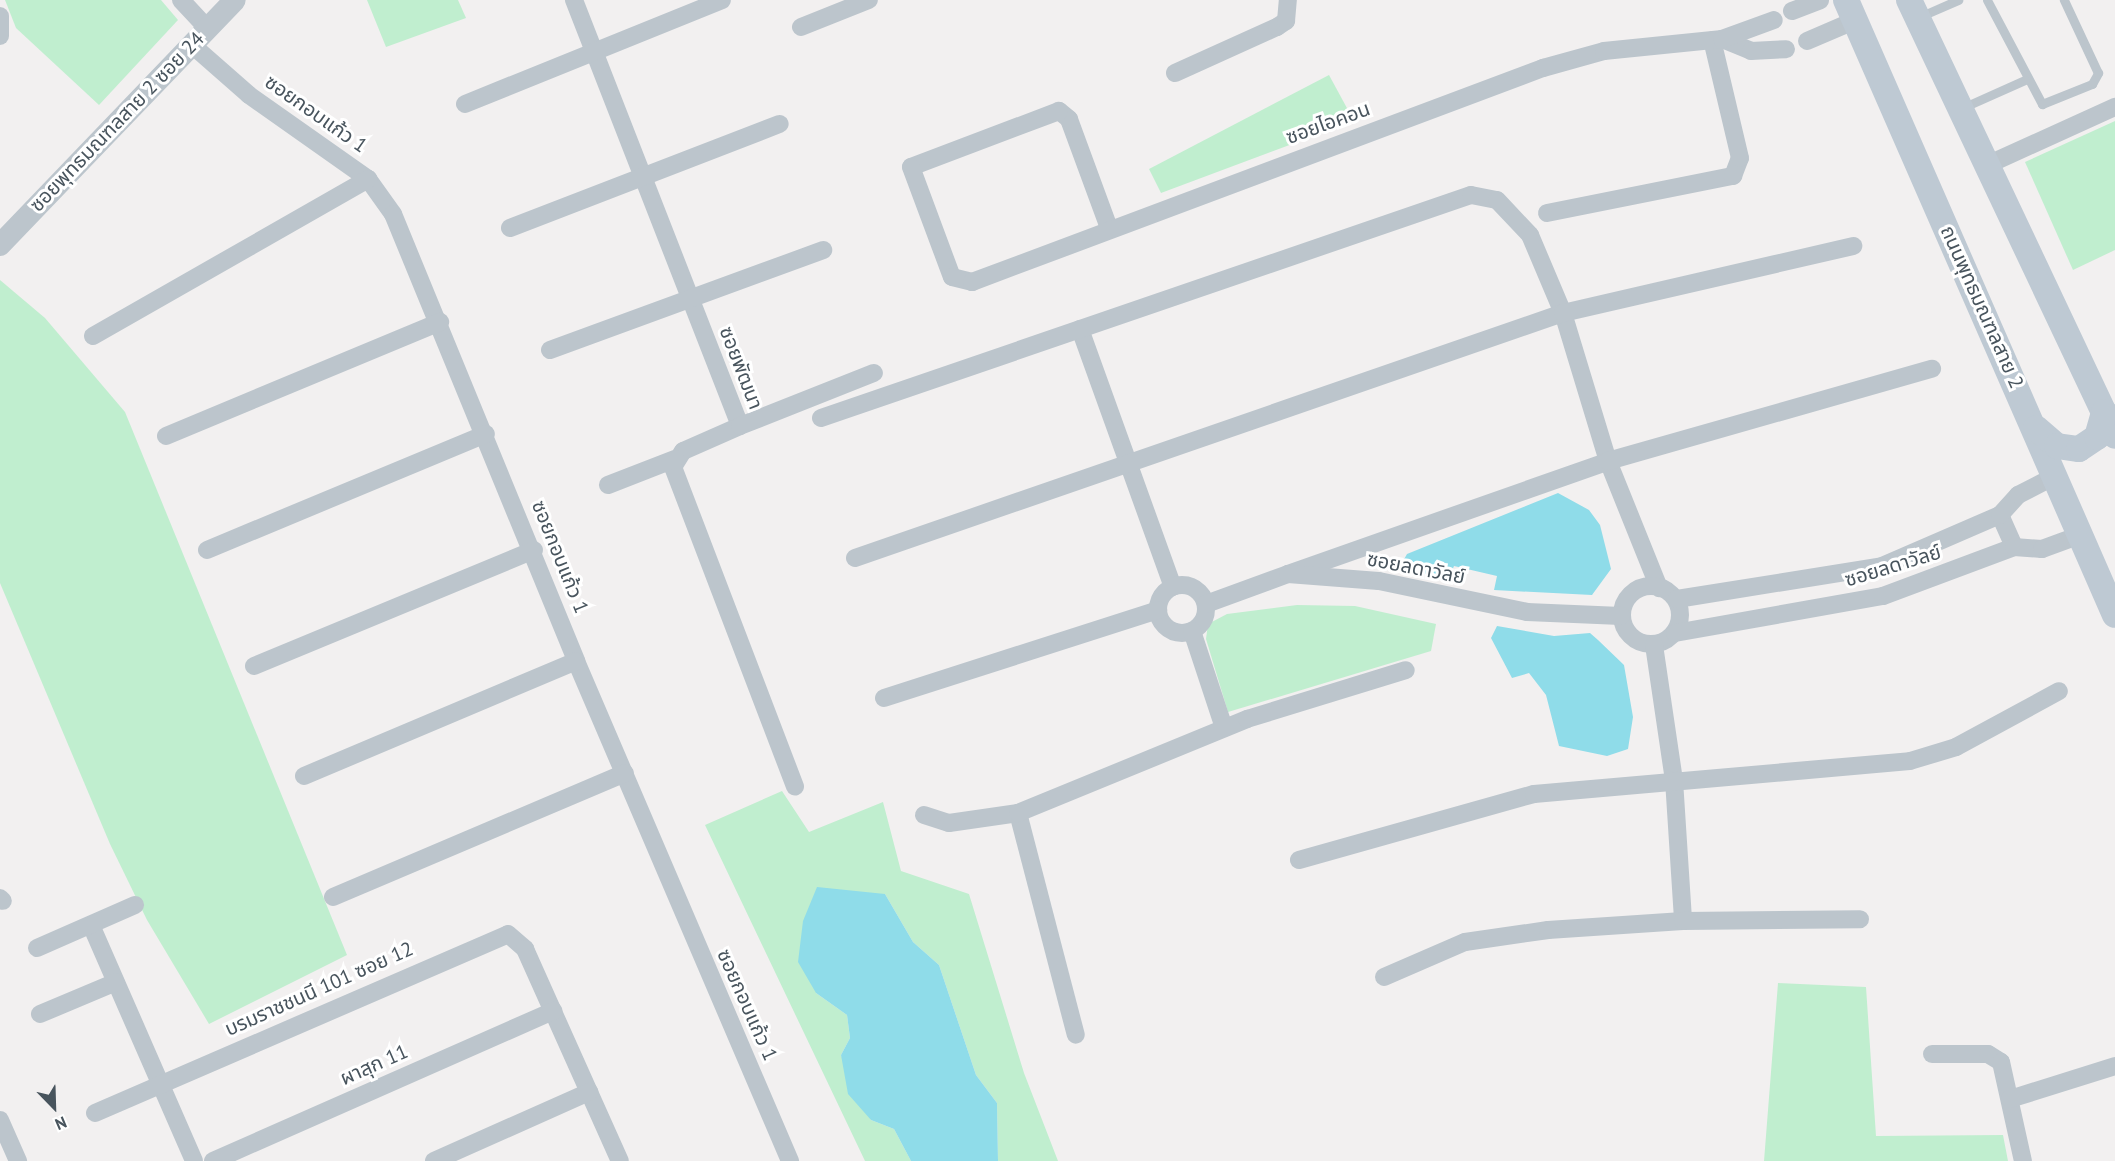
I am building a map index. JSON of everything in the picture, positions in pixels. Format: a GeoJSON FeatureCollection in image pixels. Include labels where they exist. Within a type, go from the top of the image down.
{"type":"FeatureCollection","features":[{"type":"Feature","properties":{"kind":"main road"},"geometry":{"type":"LineString","coordinates":[[1913,9],[1987,165],[2110,410],[2115,436]]}},
{"type":"Feature","properties":{"kind":"main road","name":"ถนนพุทธมณฑลสาย 2"},"geometry":{"type":"LineString","coordinates":[[1851,10],[2115,615]]}},
{"type":"Feature","properties":{"kind":"main road"},"geometry":{"type":"LineString","coordinates":[[2035,428],[2057,446],[2079,449],[2097,437],[2110,410]]}},
{"type":"Feature","properties":{"kind":"street","name":"ซอยกอบแก้ว 1"},"geometry":{"type":"LineString","coordinates":[[181,0],[199,36],[249,94],[368,179],[393,214],[534,550],[576,661],[790,1161]]}},
{"type":"Feature","properties":{"kind":"street","name":"ซอยพุทธมณฑลสาย 2 ซอย 24"},"geometry":{"type":"LineString","coordinates":[[0,245],[234,0]]}},
{"type":"Feature","properties":{"kind":"street","name":"ซอยพัฒนา"},"geometry":{"type":"LineString","coordinates":[[574,0],[740,426],[675,459],[608,485]]}},
{"type":"Feature","properties":{"kind":"street"},"geometry":{"type":"LineString","coordinates":[[465,104],[593,50],[722,0]]}},
{"type":"Feature","properties":{"kind":"street"},"geometry":{"type":"LineString","coordinates":[[801,27],[869,0]]}},
{"type":"Feature","properties":{"kind":"street"},"geometry":{"type":"LineString","coordinates":[[1175,73],[1277,27],[1286,21],[1288,0]]}},
{"type":"Feature","properties":{"kind":"street"},"geometry":{"type":"LineString","coordinates":[[1792,11],[1820,0]]}},
{"type":"Feature","properties":{"kind":"street"},"geometry":{"type":"LineString","coordinates":[[1807,41],[1851,10]]}},
{"type":"Feature","properties":{"kind":"street"},"geometry":{"type":"LineString","coordinates":[[0,16],[0,36]]}},
{"type":"Feature","properties":{"kind":"street","name":"ซอยไอคอน"},"geometry":{"type":"LineString","coordinates":[[1109,228],[1069,119],[1050,110],[911,168],[952,277],[959,282],[972,282],[1109,228],[1543,68],[1604,51],[1717,39],[1774,20]]}},
{"type":"Feature","properties":{"kind":"street"},"geometry":{"type":"LineString","coordinates":[[1547,213],[1733,176],[1740,158],[1717,39]]}},
{"type":"Feature","properties":{"kind":"street","name":"ซอยไอคอน"},"geometry":{"type":"LineString","coordinates":[[1717,39],[1751,51],[1786,49]]}},
{"type":"Feature","properties":{"kind":"street"},"geometry":{"type":"LineString","coordinates":[[1987,165],[2115,106]]}},
{"type":"Feature","properties":{"kind":"street"},"geometry":{"type":"LineString","coordinates":[[510,228],[780,124]]}},
{"type":"Feature","properties":{"kind":"street"},"geometry":{"type":"LineString","coordinates":[[93,336],[368,179]]}},
{"type":"Feature","properties":{"kind":"street"},"geometry":{"type":"LineString","coordinates":[[821,418],[1471,195],[1497,200],[1514,213],[1530,235],[1563,313],[1608,461],[1659,588]]}},
{"type":"Feature","properties":{"kind":"street"},"geometry":{"type":"LineString","coordinates":[[855,558],[1563,313],[1853,246]]}},
{"type":"Feature","properties":{"kind":"street"},"geometry":{"type":"LineString","coordinates":[[550,350],[823,250]]}},
{"type":"Feature","properties":{"kind":"street"},"geometry":{"type":"LineString","coordinates":[[166,436],[440,322]]}},
{"type":"Feature","properties":{"kind":"street"},"geometry":{"type":"LineString","coordinates":[[1080,329],[1125,464],[1173,586]]}},
{"type":"Feature","properties":{"kind":"street"},"geometry":{"type":"LineString","coordinates":[[1288,574],[1608,461],[1932,369]]}},
{"type":"Feature","properties":{"kind":"street"},"geometry":{"type":"LineString","coordinates":[[740,426],[874,373]]}},
{"type":"Feature","properties":{"kind":"street"},"geometry":{"type":"LineString","coordinates":[[207,550],[486,434]]}},
{"type":"Feature","properties":{"kind":"street"},"geometry":{"type":"LineString","coordinates":[[675,459],[673,467],[795,786]]}},
{"type":"Feature","properties":{"kind":"street","name":"ซอยลดาวัลย์"},"geometry":{"type":"LineString","coordinates":[[1677,599],[1882,566],[2000,515],[2018,495],[2055,476]]}},
{"type":"Feature","properties":{"kind":"street"},"geometry":{"type":"LineString","coordinates":[[2000,515],[2014,547]]}},
{"type":"Feature","properties":{"kind":"street","name":"ซอยลดาวัลย์"},"geometry":{"type":"LineString","coordinates":[[1654,645],[1675,633],[1883,596],[2014,547],[2042,549],[2080,535]]}},
{"type":"Feature","properties":{"kind":"street"},"geometry":{"type":"LineString","coordinates":[[254,666],[534,550]]}},
{"type":"Feature","properties":{"kind":"street","name":"ซอยลดาวัลย์"},"geometry":{"type":"LineString","coordinates":[[1206,604],[1288,574],[1379,581],[1527,612],[1621,616]]}},
{"type":"Feature","properties":{"kind":"street"},"geometry":{"type":"LineString","coordinates":[[1158,610],[1172,631],[1192,631],[1205,616],[1206,604],[1189,586],[1173,586]]}},
{"type":"Feature","properties":{"kind":"street"},"geometry":{"type":"LineString","coordinates":[[884,698],[1158,610],[1173,586]]}},
{"type":"Feature","properties":{"kind":"street"},"geometry":{"type":"LineString","coordinates":[[1675,633],[1680,622],[1677,599],[1659,588],[1638,588],[1629,595],[1621,616],[1632,638],[1654,645],[1674,780],[1683,921]]}},
{"type":"Feature","properties":{"kind":"street"},"geometry":{"type":"LineString","coordinates":[[1192,631],[1224,728]]}},
{"type":"Feature","properties":{"kind":"street"},"geometry":{"type":"LineString","coordinates":[[304,776],[576,661]]}},
{"type":"Feature","properties":{"kind":"street"},"geometry":{"type":"LineString","coordinates":[[924,815],[949,823],[1018,813],[1224,728],[1407,670]]}},
{"type":"Feature","properties":{"kind":"street"},"geometry":{"type":"LineString","coordinates":[[1299,860],[1534,794],[1910,761],[1956,747],[2059,691]]}},
{"type":"Feature","properties":{"kind":"street"},"geometry":{"type":"LineString","coordinates":[[333,897],[626,774]]}},
{"type":"Feature","properties":{"kind":"street"},"geometry":{"type":"LineString","coordinates":[[1018,813],[1076,1035]]}},
{"type":"Feature","properties":{"kind":"street"},"geometry":{"type":"LineString","coordinates":[[37,948],[135,905]]}},
{"type":"Feature","properties":{"kind":"street"},"geometry":{"type":"LineString","coordinates":[[1384,977],[1465,942],[1683,921],[1860,919]]}},
{"type":"Feature","properties":{"kind":"street"},"geometry":{"type":"LineString","coordinates":[[91,925],[194,1161]]}},
{"type":"Feature","properties":{"kind":"street","name":"บรมราชชนนี 101 ซอย 12"},"geometry":{"type":"LineString","coordinates":[[95,1113],[496,936],[519,939],[553,1011]]}},
{"type":"Feature","properties":{"kind":"street"},"geometry":{"type":"LineString","coordinates":[[40,1014],[116,982]]}},
{"type":"Feature","properties":{"kind":"street"},"geometry":{"type":"LineString","coordinates":[[553,1011],[620,1161]]}},
{"type":"Feature","properties":{"kind":"street","name":"ผาสุก 11"},"geometry":{"type":"LineString","coordinates":[[213,1161],[553,1011]]}},
{"type":"Feature","properties":{"kind":"street"},"geometry":{"type":"LineString","coordinates":[[1932,1054],[1995,1057],[2004,1069],[2023,1161]]}},
{"type":"Feature","properties":{"kind":"street"},"geometry":{"type":"LineString","coordinates":[[2010,1099],[2115,1066]]}},
{"type":"Feature","properties":{"kind":"street"},"geometry":{"type":"LineString","coordinates":[[434,1161],[589,1092]]}},
{"type":"Feature","properties":{"kind":"street"},"geometry":{"type":"LineString","coordinates":[[0,1120],[18,1161]]}},
{"type":"Feature","properties":{"kind":"lane"},"geometry":{"type":"LineString","coordinates":[[1913,9],[1958,0]]}},
{"type":"Feature","properties":{"kind":"lane"},"geometry":{"type":"LineString","coordinates":[[1987,0],[2025,80],[2042,104],[2097,80],[2097,66],[2064,0]]}},
{"type":"Feature","properties":{"kind":"lane"},"geometry":{"type":"LineString","coordinates":[[1960,109],[2025,80]]}},
{"type":"Feature","properties":{"kind":"green space"},"geometry":{"type":"Polygon","coordinates":[[[5,0],[161,0],[178,20],[99,105],[16,28],[5,0]]]}},
{"type":"Feature","properties":{"kind":"green space"},"geometry":{"type":"Polygon","coordinates":[[[367,0],[458,0],[466,18],[386,47],[367,0]]]}},
{"type":"Feature","properties":{"kind":"green space"},"geometry":{"type":"Polygon","coordinates":[[[1329,75],[1354,121],[1161,193],[1149,169],[1329,75]]]}},
{"type":"Feature","properties":{"kind":"green space"},"geometry":{"type":"Polygon","coordinates":[[[2115,121],[2115,250],[2073,270],[2025,162],[2115,121]]]}},
{"type":"Feature","properties":{"kind":"green space"},"geometry":{"type":"Polygon","coordinates":[[[0,280],[45,318],[125,412],[347,955],[209,1024],[147,920],[110,844],[0,583],[0,280]]]}},
{"type":"Feature","properties":{"kind":"green space"},"geometry":{"type":"Polygon","coordinates":[[[1297,605],[1355,606],[1436,624],[1431,651],[1228,712],[1206,639],[1208,624],[1227,614],[1297,605]]]}},
{"type":"Feature","properties":{"kind":"green space"},"geometry":{"type":"Polygon","coordinates":[[[782,791],[809,832],[883,802],[901,871],[969,894],[1024,1073],[1058,1161],[998,1161],[997,1103],[976,1075],[939,965],[913,942],[885,894],[816,993],[847,1015],[850,1038],[841,1055],[871,1120],[894,1129],[911,1161],[865,1161],[705,825],[782,791]]]}},
{"type":"Feature","properties":{"kind":"green space"},"geometry":{"type":"Polygon","coordinates":[[[1778,983],[1866,987],[1876,1136],[2003,1135],[2008,1161],[1764,1161],[1778,983]]]}},
{"type":"Feature","properties":{"kind":"water"},"geometry":{"type":"Polygon","coordinates":[[[1558,493],[1589,510],[1600,525],[1611,569],[1592,595],[1494,590],[1497,576],[1454,566],[1448,580],[1408,570],[1402,563],[1407,554],[1558,493]]]}},
{"type":"Feature","properties":{"kind":"water"},"geometry":{"type":"Polygon","coordinates":[[[1497,626],[1554,636],[1590,633],[1598,640],[1624,665],[1633,717],[1628,749],[1607,756],[1559,746],[1546,695],[1529,673],[1512,678],[1491,638],[1497,626]]]}},
{"type":"Feature","properties":{"kind":"water"},"geometry":{"type":"Polygon","coordinates":[[[817,887],[885,894],[913,942],[939,965],[976,1075],[997,1103],[998,1161],[911,1161],[894,1129],[871,1120],[848,1094],[841,1055],[850,1038],[847,1015],[816,993],[798,962],[803,921],[817,887]]]}}]}
